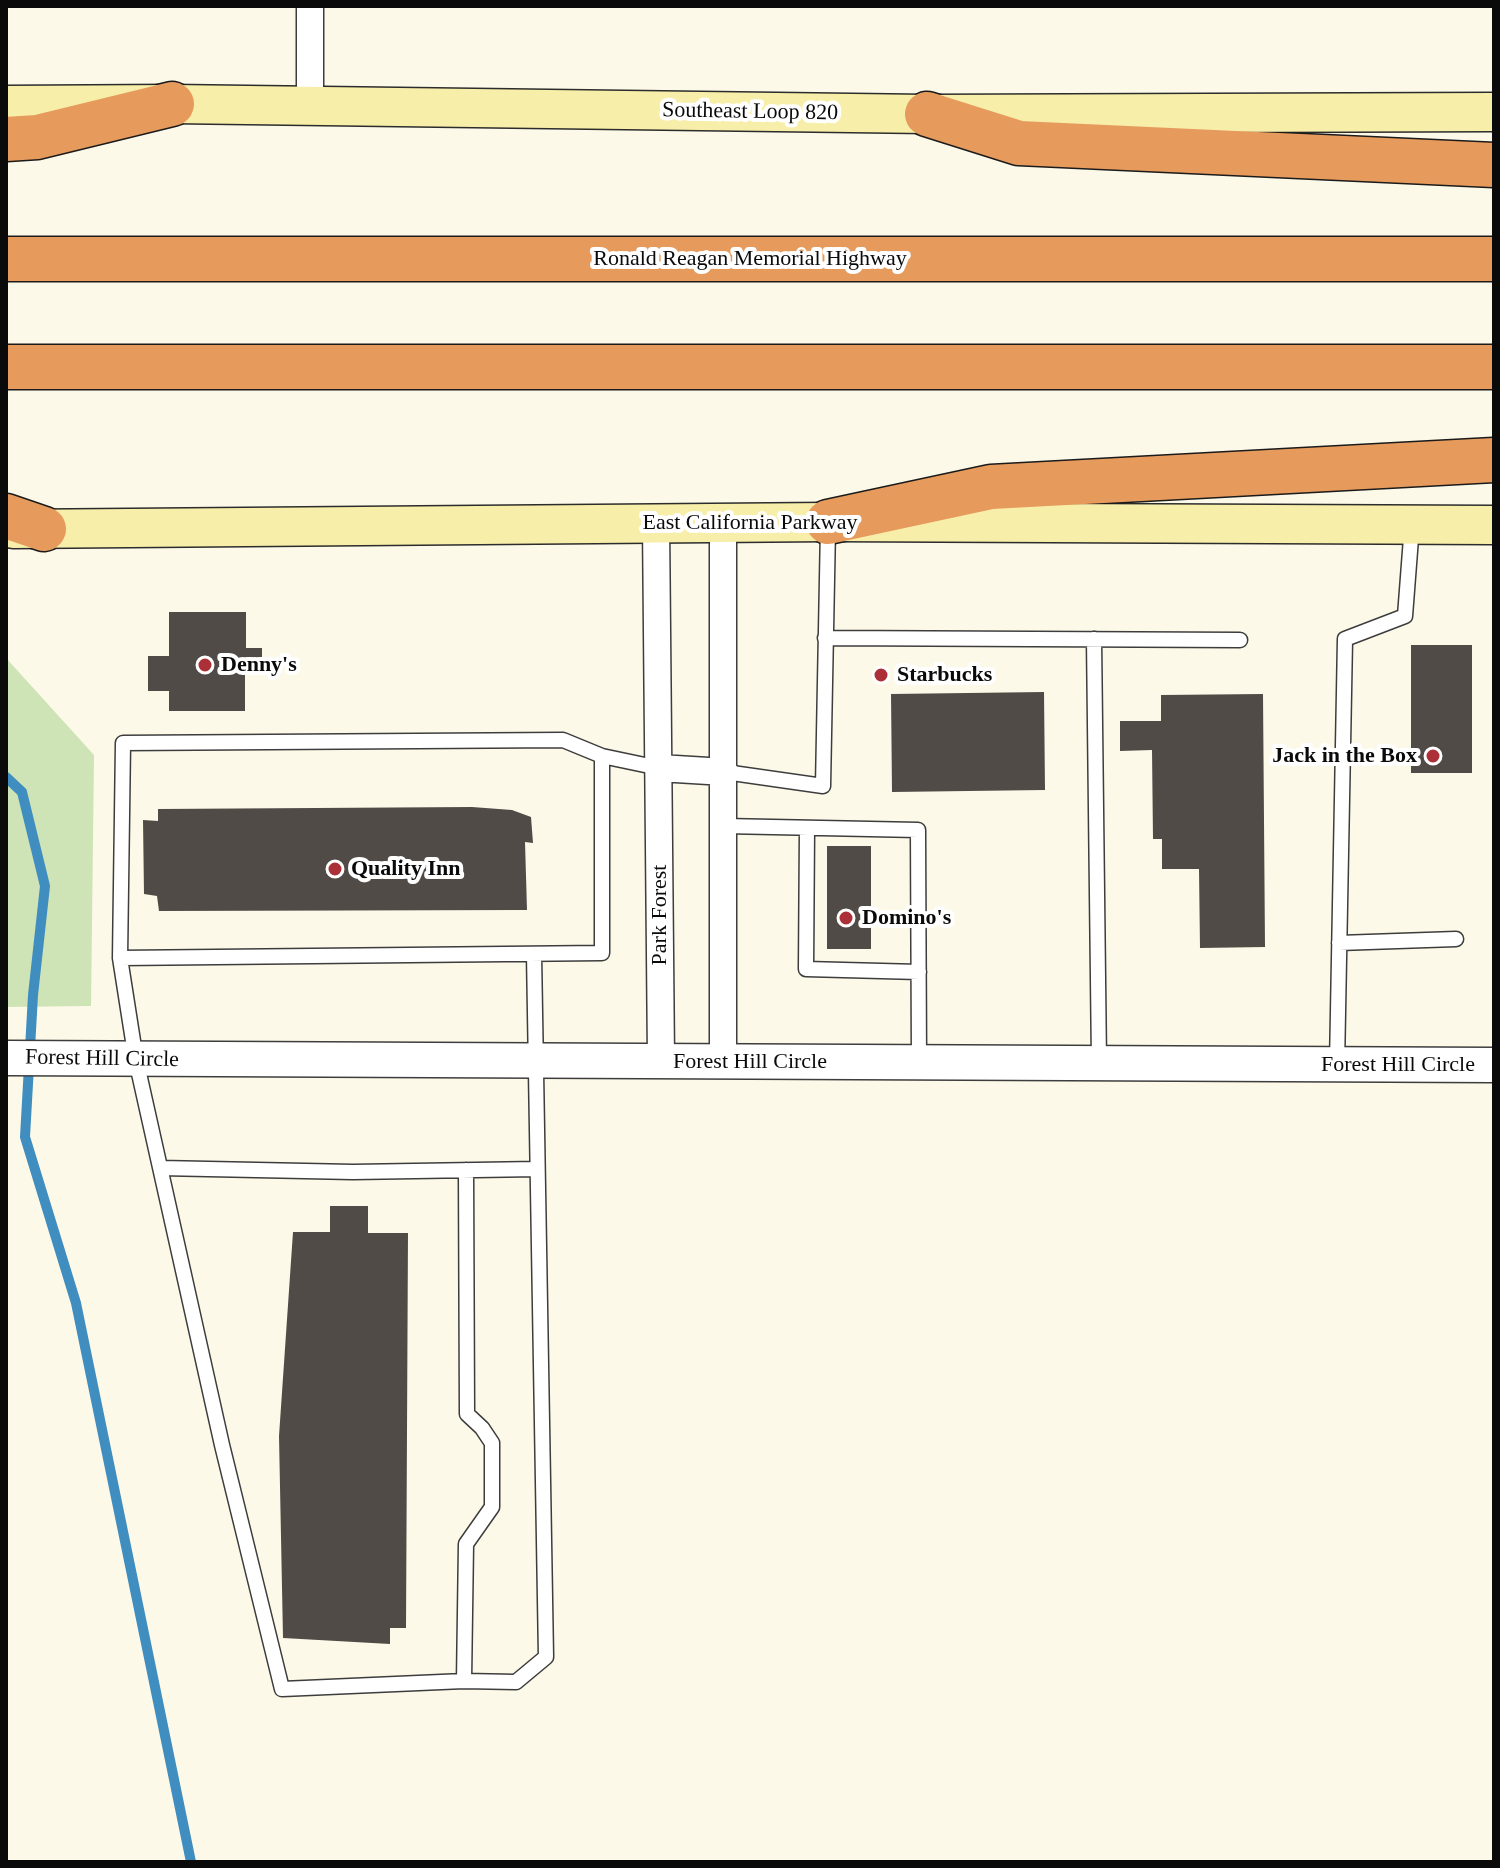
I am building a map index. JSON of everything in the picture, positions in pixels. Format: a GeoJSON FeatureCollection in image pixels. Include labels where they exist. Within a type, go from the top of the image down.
{"type":"FeatureCollection","features":[{"type":"Feature","properties":{"kind":"highway"},"geometry":{"type":"LineString","coordinates":[[6,139],[37,137],[172,104]]}},
{"type":"Feature","properties":{"kind":"highway"},"geometry":{"type":"LineString","coordinates":[[927,114],[1019,143],[1494,165]]}},
{"type":"Feature","properties":{"kind":"highway","name":"Ronald Reagan Memorial Highway"},"geometry":{"type":"LineString","coordinates":[[6,259],[1494,259]]}},
{"type":"Feature","properties":{"kind":"highway"},"geometry":{"type":"LineString","coordinates":[[6,367],[1494,367]]}},
{"type":"Feature","properties":{"kind":"highway"},"geometry":{"type":"LineString","coordinates":[[828,522],[991,487],[1494,460]]}},
{"type":"Feature","properties":{"kind":"main road","name":"Southeast Loop 820"},"geometry":{"type":"LineString","coordinates":[[6,105],[172,104],[927,114],[1494,112]]}},
{"type":"Feature","properties":{"kind":"main road","name":"East California Parkway"},"geometry":{"type":"LineString","coordinates":[[19,525],[828,522],[1494,525]]}},
{"type":"Feature","properties":{"kind":"street"},"geometry":{"type":"LineString","coordinates":[[310,6],[310,107]]}},
{"type":"Feature","properties":{"kind":"street","name":"Park Forest"},"geometry":{"type":"LineString","coordinates":[[656,523],[661,1061]]}},
{"type":"Feature","properties":{"kind":"street"},"geometry":{"type":"LineString","coordinates":[[723,523],[723,1061]]}},
{"type":"Feature","properties":{"kind":"street"},"geometry":{"type":"LineString","coordinates":[[659,768],[725,772]]}},
{"type":"Feature","properties":{"kind":"street","name":"Forest Hill Circle"},"geometry":{"type":"LineString","coordinates":[[6,1058],[1494,1065]]}},
{"type":"Feature","properties":{"kind":"lane"},"geometry":{"type":"LineString","coordinates":[[725,772],[823,786],[828,522]]}},
{"type":"Feature","properties":{"kind":"lane"},"geometry":{"type":"LineString","coordinates":[[1337,1065],[1345,639],[1405,616],[1412,525]]}},
{"type":"Feature","properties":{"kind":"lane"},"geometry":{"type":"LineString","coordinates":[[825,638],[1240,640]]}},
{"type":"Feature","properties":{"kind":"lane"},"geometry":{"type":"LineString","coordinates":[[1094,639],[1099,1064]]}},
{"type":"Feature","properties":{"kind":"lane"},"geometry":{"type":"LineString","coordinates":[[534,954],[546,1657],[516,1682],[464,1681],[282,1689],[222,1445],[136,1060],[120,958],[123,743],[563,740],[602,756],[659,768]]}},
{"type":"Feature","properties":{"kind":"lane"},"geometry":{"type":"LineString","coordinates":[[120,958],[602,953],[602,756]]}},
{"type":"Feature","properties":{"kind":"lane"},"geometry":{"type":"LineString","coordinates":[[724,826],[918,830],[919,1063]]}},
{"type":"Feature","properties":{"kind":"lane"},"geometry":{"type":"LineString","coordinates":[[807,828],[806,969],[919,972]]}},
{"type":"Feature","properties":{"kind":"lane"},"geometry":{"type":"LineString","coordinates":[[1339,943],[1456,939]]}},
{"type":"Feature","properties":{"kind":"lane"},"geometry":{"type":"LineString","coordinates":[[160,1168],[353,1172],[537,1169]]}},
{"type":"Feature","properties":{"kind":"lane"},"geometry":{"type":"LineString","coordinates":[[464,1681],[466,1544],[492,1507],[492,1443],[467,1414],[466,1170]]}},
{"type":"Feature","properties":{"kind":"green space"},"geometry":{"type":"Polygon","coordinates":[[[6,658],[94,755],[91,1006],[6,1007],[6,658]]]}},
{"type":"Feature","properties":{"kind":"building","name":"Denny's"},"geometry":{"type":"Polygon","coordinates":[[[169,612],[246,612],[246,648],[262,648],[262,674],[245,674],[245,711],[169,711],[169,691],[148,691],[148,656],[169,656],[169,612]]]}},
{"type":"Feature","properties":{"kind":"building"},"geometry":{"type":"Polygon","coordinates":[[[1411,645],[1472,645],[1472,773],[1411,773],[1411,645]]]}},
{"type":"Feature","properties":{"kind":"building"},"geometry":{"type":"Polygon","coordinates":[[[1044,692],[1045,790],[892,792],[891,694],[1044,692]]]}},
{"type":"Feature","properties":{"kind":"building"},"geometry":{"type":"Polygon","coordinates":[[[1263,694],[1265,947],[1200,948],[1199,869],[1162,869],[1162,839],[1153,839],[1152,750],[1120,751],[1120,721],[1161,721],[1161,695],[1263,694]]]}},
{"type":"Feature","properties":{"kind":"building","name":"Quality Inn"},"geometry":{"type":"Polygon","coordinates":[[[472,807],[512,810],[531,817],[533,843],[525,842],[527,910],[159,911],[157,896],[144,894],[143,820],[158,821],[158,809],[472,807]]]}},
{"type":"Feature","properties":{"kind":"building"},"geometry":{"type":"Polygon","coordinates":[[[827,846],[871,846],[871,949],[827,949],[827,846]]]}},
{"type":"Feature","properties":{"kind":"building"},"geometry":{"type":"Polygon","coordinates":[[[330,1206],[368,1206],[368,1233],[408,1233],[406,1628],[390,1628],[390,1644],[283,1638],[279,1436],[293,1232],[330,1232],[330,1206]]]}},
{"type":"Feature","properties":{"kind":"waterway"},"geometry":{"type":"LineString","coordinates":[[6,777],[22,792],[45,886],[33,995],[25,1137],[76,1303],[191,1862]]}},
{"type":"Feature","properties":{"kind":"place","name":"Denny's"},"geometry":{"type":"Point","coordinates":[205,665]}},
{"type":"Feature","properties":{"kind":"place","name":"Starbucks"},"geometry":{"type":"Point","coordinates":[881,675]}},
{"type":"Feature","properties":{"kind":"place","name":"Jack in the Box"},"geometry":{"type":"Point","coordinates":[1433,756]}},
{"type":"Feature","properties":{"kind":"place","name":"Quality Inn"},"geometry":{"type":"Point","coordinates":[335,869]}},
{"type":"Feature","properties":{"kind":"place","name":"Domino's"},"geometry":{"type":"Point","coordinates":[846,918]}}]}
